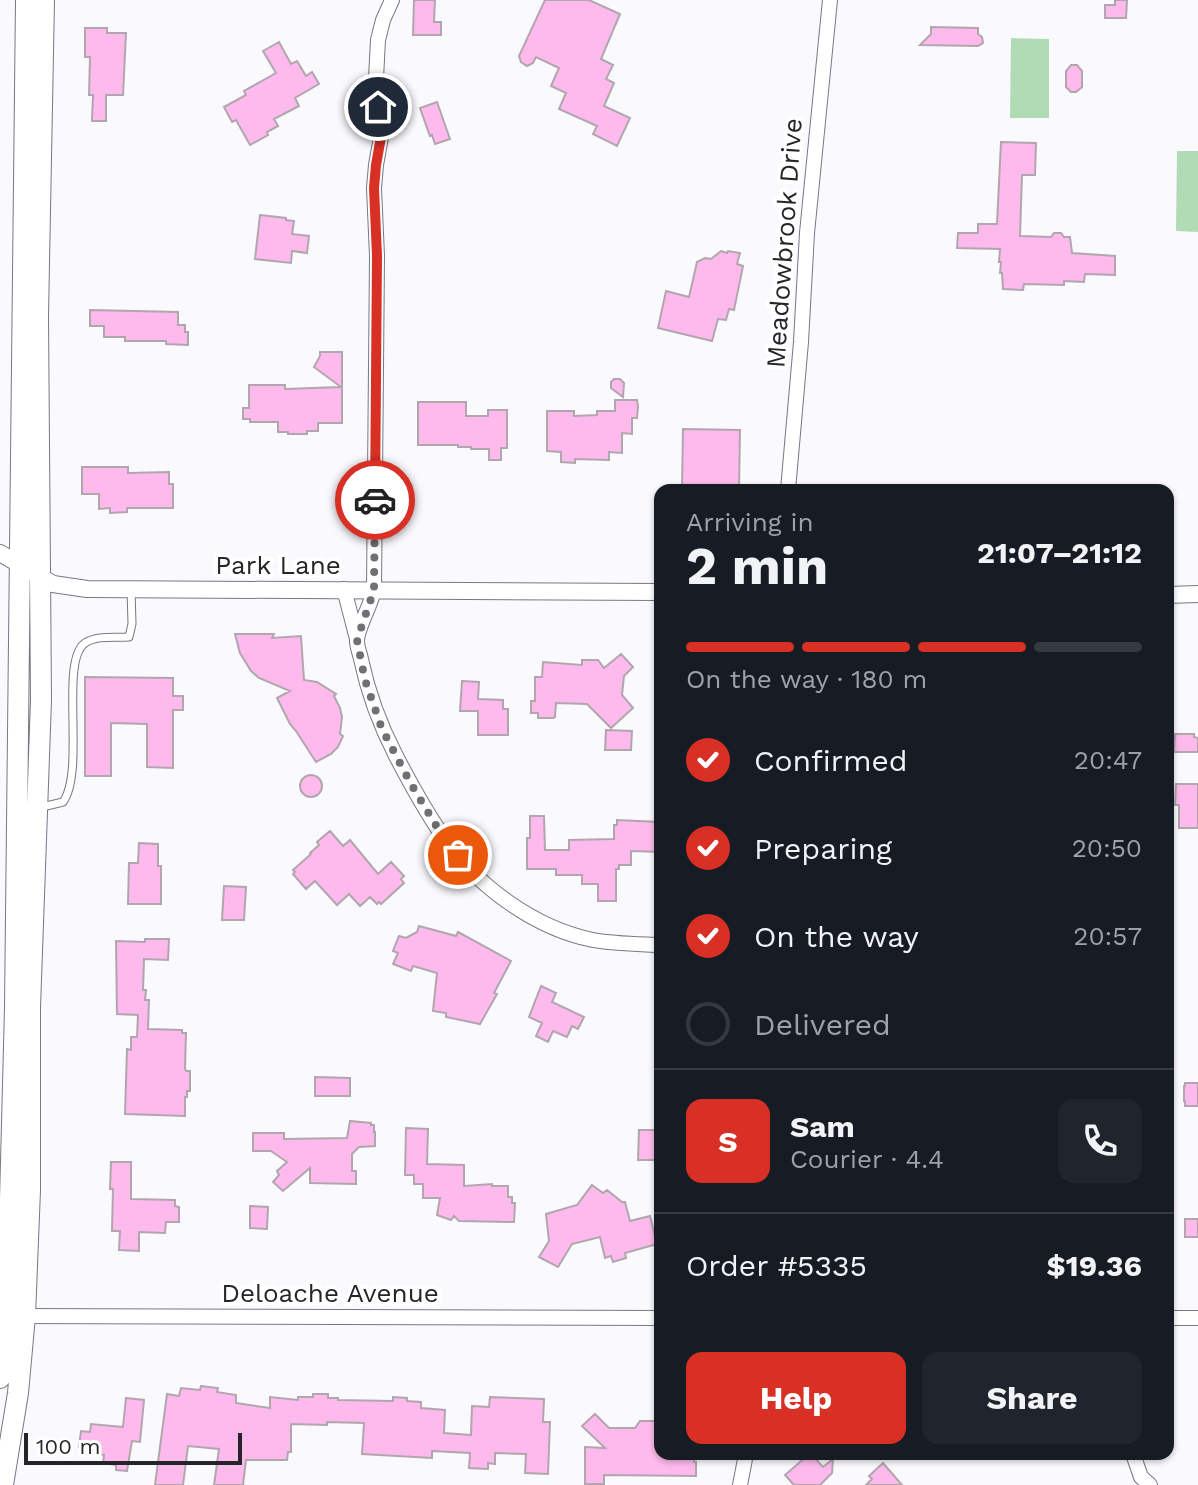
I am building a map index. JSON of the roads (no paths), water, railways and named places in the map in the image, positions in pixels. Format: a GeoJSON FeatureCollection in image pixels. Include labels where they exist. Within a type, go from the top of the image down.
{"type":"FeatureCollection","features":[{"type":"Feature","properties":{"kind":"main road"},"geometry":{"type":"LineString","coordinates":[[26,0],[32,149],[30,316],[18,565],[29,821]]}},
{"type":"Feature","properties":{"kind":"main road"},"geometry":{"type":"LineString","coordinates":[[32,149],[44,0]]}},
{"type":"Feature","properties":{"kind":"main road"},"geometry":{"type":"LineString","coordinates":[[3,1485],[18,1393],[11,1316],[29,821],[41,700],[40,577],[30,316]]}},
{"type":"Feature","properties":{"kind":"main road"},"geometry":{"type":"LineString","coordinates":[[0,1378],[11,1316]]}},
{"type":"Feature","properties":{"kind":"street"},"geometry":{"type":"LineString","coordinates":[[357,640],[374,590],[377,256],[374,188],[381,137],[376,78],[378,40],[392,0]]}},
{"type":"Feature","properties":{"kind":"street","name":"Meadowbrook Drive"},"geometry":{"type":"LineString","coordinates":[[789,484],[830,0]]}},
{"type":"Feature","properties":{"kind":"street","name":"Park Lane"},"geometry":{"type":"LineString","coordinates":[[0,553],[53,584],[69,588],[654,592]]}},
{"type":"Feature","properties":{"kind":"street"},"geometry":{"type":"LineString","coordinates":[[344,589],[365,680],[382,729],[443,837],[473,872],[522,911],[567,933],[593,940],[654,945]]}},
{"type":"Feature","properties":{"kind":"street"},"geometry":{"type":"LineString","coordinates":[[1174,595],[1198,594]]}},
{"type":"Feature","properties":{"kind":"street","name":"Deloache Avenue"},"geometry":{"type":"LineString","coordinates":[[11,1316],[654,1318]]}},
{"type":"Feature","properties":{"kind":"street"},"geometry":{"type":"LineString","coordinates":[[1174,1318],[1198,1318]]}},
{"type":"Feature","properties":{"kind":"street"},"geometry":{"type":"LineString","coordinates":[[740,1485],[745,1460]]}},
{"type":"Feature","properties":{"kind":"street"},"geometry":{"type":"LineString","coordinates":[[1135,1460],[1141,1477],[1150,1485]]}},
{"type":"Feature","properties":{"kind":"lane"},"geometry":{"type":"LineString","coordinates":[[29,821],[68,796],[72,779],[74,674],[78,651],[85,643],[96,639],[129,637],[132,624],[131,589]]}}]}
